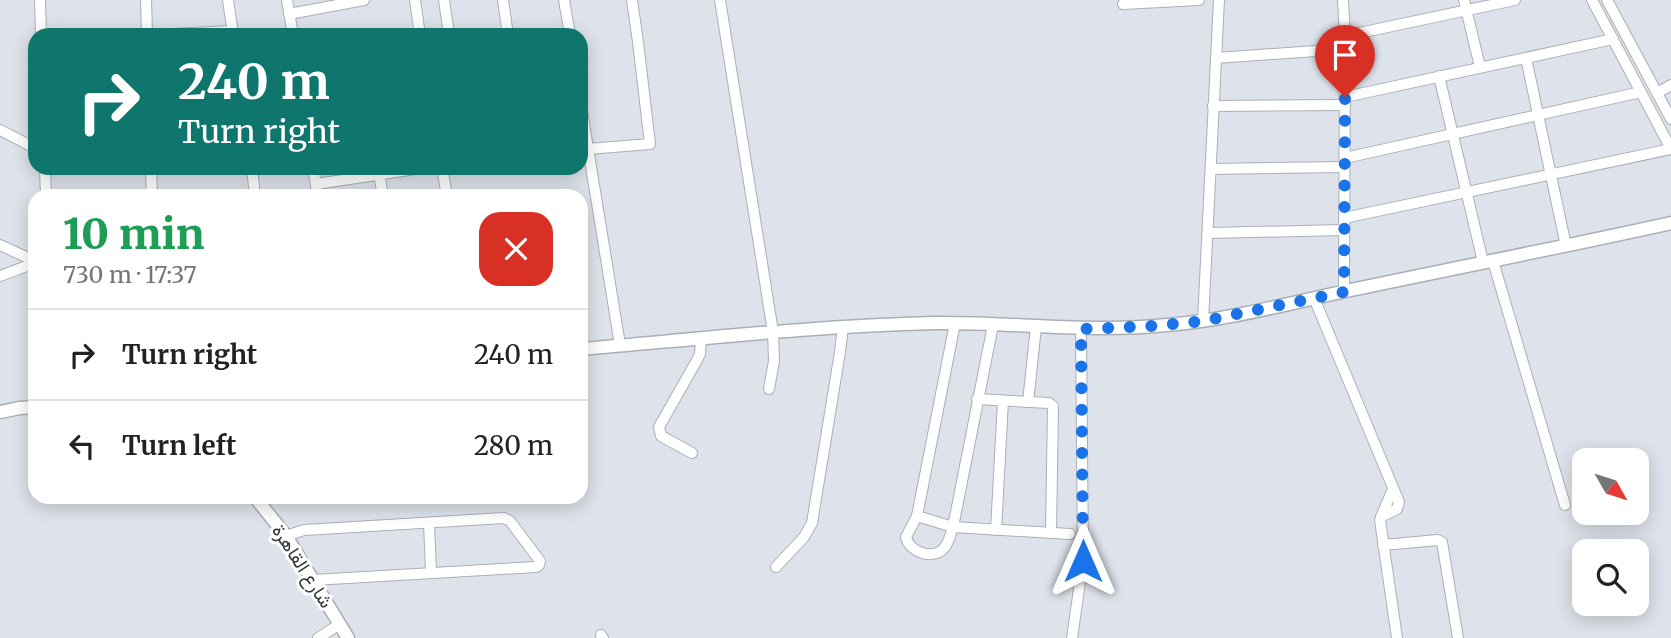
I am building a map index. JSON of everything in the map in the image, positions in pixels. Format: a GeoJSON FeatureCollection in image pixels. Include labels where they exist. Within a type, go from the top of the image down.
{"type":"FeatureCollection","features":[{"type":"Feature","properties":{"kind":"main road"},"geometry":{"type":"LineString","coordinates":[[588,348],[843,327],[955,323],[1081,329],[1203,321],[1671,223]]}},
{"type":"Feature","properties":{"kind":"main road"},"geometry":{"type":"LineString","coordinates":[[20,408],[28,404]]}},
{"type":"Feature","properties":{"kind":"main road"},"geometry":{"type":"LineString","coordinates":[[0,412],[28,407]]}},
{"type":"Feature","properties":{"kind":"main road","name":"شارع القاهرة"},"geometry":{"type":"LineString","coordinates":[[261,504],[286,536],[348,638]]}},
{"type":"Feature","properties":{"kind":"street"},"geometry":{"type":"LineString","coordinates":[[40,0],[41,28]]}},
{"type":"Feature","properties":{"kind":"street"},"geometry":{"type":"LineString","coordinates":[[146,0],[147,28]]}},
{"type":"Feature","properties":{"kind":"street"},"geometry":{"type":"LineString","coordinates":[[228,0],[232,28]]}},
{"type":"Feature","properties":{"kind":"street"},"geometry":{"type":"LineString","coordinates":[[287,0],[292,28]]}},
{"type":"Feature","properties":{"kind":"street"},"geometry":{"type":"LineString","coordinates":[[289,14],[364,0]]}},
{"type":"Feature","properties":{"kind":"street"},"geometry":{"type":"LineString","coordinates":[[415,0],[419,28]]}},
{"type":"Feature","properties":{"kind":"street"},"geometry":{"type":"LineString","coordinates":[[444,0],[448,28]]}},
{"type":"Feature","properties":{"kind":"street"},"geometry":{"type":"LineString","coordinates":[[503,0],[507,28]]}},
{"type":"Feature","properties":{"kind":"street"},"geometry":{"type":"LineString","coordinates":[[564,0],[568,28]]}},
{"type":"Feature","properties":{"kind":"street"},"geometry":{"type":"LineString","coordinates":[[620,345],[588,149],[650,144],[632,0]]}},
{"type":"Feature","properties":{"kind":"street"},"geometry":{"type":"LineString","coordinates":[[720,0],[773,332],[774,361],[769,389]]}},
{"type":"Feature","properties":{"kind":"street"},"geometry":{"type":"LineString","coordinates":[[1123,4],[1199,0]]}},
{"type":"Feature","properties":{"kind":"street"},"geometry":{"type":"LineString","coordinates":[[1203,321],[1219,0]]}},
{"type":"Feature","properties":{"kind":"street"},"geometry":{"type":"LineString","coordinates":[[1343,0],[1344,292]]}},
{"type":"Feature","properties":{"kind":"street"},"geometry":{"type":"LineString","coordinates":[[1345,36],[1465,5],[1515,0]]}},
{"type":"Feature","properties":{"kind":"street"},"geometry":{"type":"LineString","coordinates":[[1344,218],[1671,149],[1592,0]]}},
{"type":"Feature","properties":{"kind":"street"},"geometry":{"type":"LineString","coordinates":[[1607,0],[1671,119]]}},
{"type":"Feature","properties":{"kind":"street"},"geometry":{"type":"LineString","coordinates":[[1465,5],[1480,68]]}},
{"type":"Feature","properties":{"kind":"street"},"geometry":{"type":"LineString","coordinates":[[1213,106],[1345,101],[1438,76],[1613,39]]}},
{"type":"Feature","properties":{"kind":"street"},"geometry":{"type":"LineString","coordinates":[[1216,58],[1345,49]]}},
{"type":"Feature","properties":{"kind":"street"},"geometry":{"type":"LineString","coordinates":[[1527,58],[1566,246]]}},
{"type":"Feature","properties":{"kind":"street"},"geometry":{"type":"LineString","coordinates":[[1438,76],[1466,192],[1565,505]]}},
{"type":"Feature","properties":{"kind":"street"},"geometry":{"type":"LineString","coordinates":[[1657,93],[1671,85]]}},
{"type":"Feature","properties":{"kind":"street"},"geometry":{"type":"LineString","coordinates":[[1211,169],[1344,163],[1453,134],[1641,92]]}},
{"type":"Feature","properties":{"kind":"street"},"geometry":{"type":"LineString","coordinates":[[0,130],[28,144]]}},
{"type":"Feature","properties":{"kind":"street"},"geometry":{"type":"LineString","coordinates":[[314,175],[317,189]]}},
{"type":"Feature","properties":{"kind":"street"},"geometry":{"type":"LineString","coordinates":[[316,184],[360,175]]}},
{"type":"Feature","properties":{"kind":"street"},"geometry":{"type":"LineString","coordinates":[[1208,233],[1344,230]]}},
{"type":"Feature","properties":{"kind":"street"},"geometry":{"type":"LineString","coordinates":[[0,245],[28,259]]}},
{"type":"Feature","properties":{"kind":"street"},"geometry":{"type":"LineString","coordinates":[[0,276],[28,263]]}},
{"type":"Feature","properties":{"kind":"street"},"geometry":{"type":"LineString","coordinates":[[1314,298],[1399,502],[1398,508],[1381,517],[1380,521],[1397,638]]}},
{"type":"Feature","properties":{"kind":"street"},"geometry":{"type":"LineString","coordinates":[[955,323],[918,516],[906,537],[907,544],[914,551],[931,554],[940,552],[947,545],[953,527],[993,325]]}},
{"type":"Feature","properties":{"kind":"street"},"geometry":{"type":"LineString","coordinates":[[776,567],[804,537],[811,523],[830,421],[843,327]]}},
{"type":"Feature","properties":{"kind":"street"},"geometry":{"type":"LineString","coordinates":[[1028,402],[1035,327]]}},
{"type":"Feature","properties":{"kind":"street"},"geometry":{"type":"LineString","coordinates":[[1072,638],[1083,561],[1081,329]]}},
{"type":"Feature","properties":{"kind":"street"},"geometry":{"type":"LineString","coordinates":[[692,453],[662,436],[659,428],[697,360],[701,338]]}},
{"type":"Feature","properties":{"kind":"street"},"geometry":{"type":"LineString","coordinates":[[977,399],[1053,406],[1051,532]]}},
{"type":"Feature","properties":{"kind":"street"},"geometry":{"type":"LineString","coordinates":[[996,530],[1003,401]]}},
{"type":"Feature","properties":{"kind":"street"},"geometry":{"type":"LineString","coordinates":[[918,516],[953,527],[1070,534]]}},
{"type":"Feature","properties":{"kind":"street"},"geometry":{"type":"LineString","coordinates":[[286,536],[304,530],[507,519],[540,559],[536,567],[313,580]]}},
{"type":"Feature","properties":{"kind":"street"},"geometry":{"type":"LineString","coordinates":[[429,523],[431,572]]}},
{"type":"Feature","properties":{"kind":"street"},"geometry":{"type":"LineString","coordinates":[[1383,545],[1438,540],[1442,542],[1456,638]]}},
{"type":"Feature","properties":{"kind":"street"},"geometry":{"type":"LineString","coordinates":[[318,638],[340,624]]}},
{"type":"Feature","properties":{"kind":"route"},"geometry":{"type":"LineString","coordinates":[[1083,561],[1081,329],[1203,321],[1344,292],[1345,97]]}}]}
